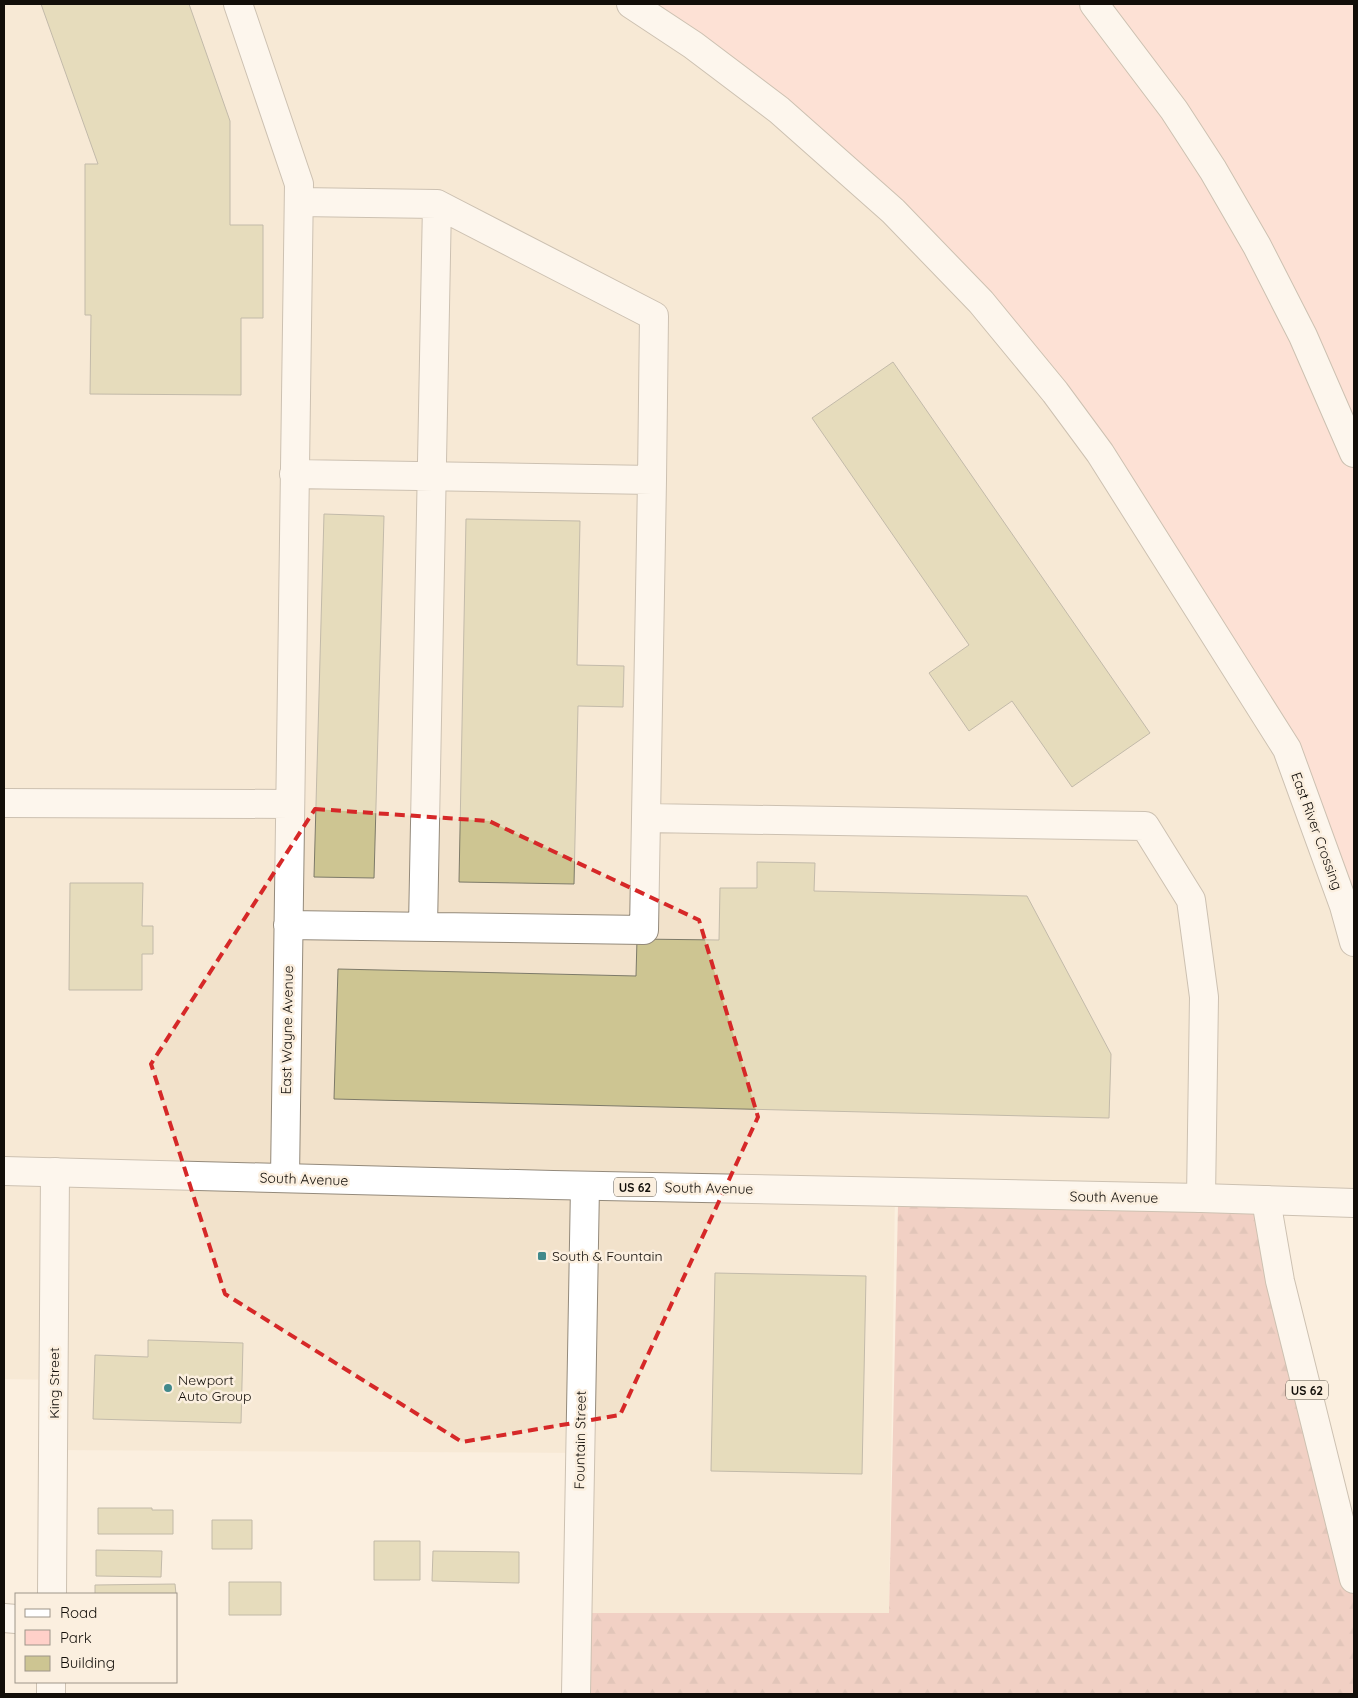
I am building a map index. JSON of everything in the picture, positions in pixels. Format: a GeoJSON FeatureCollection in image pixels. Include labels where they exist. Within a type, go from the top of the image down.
{"type":"FeatureCollection","features":[{"type":"Feature","properties":{"kind":"main road","name":"East Wayne Avenue"},"geometry":{"type":"LineString","coordinates":[[238,4],[299,184],[285,1178]]}},
{"type":"Feature","properties":{"kind":"main road","name":"East River Crossing"},"geometry":{"type":"LineString","coordinates":[[631,4],[693,45],[779,110],[893,211],[981,302],[1056,392],[1100,453],[1287,749],[1344,906],[1354,942]]}},
{"type":"Feature","properties":{"kind":"main road"},"geometry":{"type":"LineString","coordinates":[[1094,4],[1174,110],[1218,179],[1257,246],[1303,336],[1354,453]]}},
{"type":"Feature","properties":{"kind":"main road"},"geometry":{"type":"LineString","coordinates":[[288,925],[644,930],[652,480],[654,316],[437,204],[299,202]]}},
{"type":"Feature","properties":{"kind":"main road"},"geometry":{"type":"LineString","coordinates":[[423,926],[437,204]]}},
{"type":"Feature","properties":{"kind":"main road"},"geometry":{"type":"LineString","coordinates":[[294,474],[652,480]]}},
{"type":"Feature","properties":{"kind":"main road"},"geometry":{"type":"LineString","coordinates":[[4,803],[290,804]]}},
{"type":"Feature","properties":{"kind":"main road"},"geometry":{"type":"LineString","coordinates":[[646,818],[1146,826],[1191,900],[1204,997],[1202,1198]]}},
{"type":"Feature","properties":{"kind":"main road","name":"South Avenue"},"geometry":{"type":"LineString","coordinates":[[4,1171],[1354,1203]]}},
{"type":"Feature","properties":{"kind":"main road","name":"King Street"},"geometry":{"type":"LineString","coordinates":[[52,1593],[55,1172]]}},
{"type":"Feature","properties":{"kind":"main road","name":"Fountain Street"},"geometry":{"type":"LineString","coordinates":[[576,1694],[584,1186]]}},
{"type":"Feature","properties":{"kind":"main road","name":"US 62"},"geometry":{"type":"LineString","coordinates":[[1266,1200],[1280,1281],[1354,1580]]}},
{"type":"Feature","properties":{"kind":"highlighted area"},"geometry":{"type":"Polygon","coordinates":[[[315,809],[489,821],[699,920],[758,1117],[620,1415],[462,1442],[225,1294],[151,1064],[315,809]]]}},
{"type":"Feature","properties":{"kind":"shaded area"},"geometry":{"type":"Polygon","coordinates":[[[4,4],[631,4],[693,45],[981,302],[1287,749],[1354,942],[1354,1203],[895,1192],[889,1613],[577,1613],[580,1453],[53,1450],[54,1380],[4,1379],[4,4]]]}},
{"type":"Feature","properties":{"kind":"green space"},"geometry":{"type":"Polygon","coordinates":[[[631,4],[1354,4],[1354,942],[1287,749],[1100,453],[893,211],[631,4]]]}},
{"type":"Feature","properties":{"kind":"green space"},"geometry":{"type":"Polygon","coordinates":[[[1266,1200],[1354,1579],[1354,1694],[576,1694],[577,1613],[889,1613],[898,1205],[1266,1200]]]}},
{"type":"Feature","properties":{"kind":"building"},"geometry":{"type":"Polygon","coordinates":[[[41,4],[189,4],[230,121],[230,225],[263,225],[263,318],[241,318],[241,395],[90,394],[91,315],[85,315],[85,164],[98,164],[41,4]]]}},
{"type":"Feature","properties":{"kind":"building"},"geometry":{"type":"Polygon","coordinates":[[[893,362],[1150,733],[1072,787],[1012,701],[969,731],[929,673],[969,645],[812,418],[893,362]]]}},
{"type":"Feature","properties":{"kind":"building"},"geometry":{"type":"Polygon","coordinates":[[[324,514],[384,516],[374,878],[314,877],[324,514]]]}},
{"type":"Feature","properties":{"kind":"building"},"geometry":{"type":"Polygon","coordinates":[[[466,519],[580,521],[577,665],[624,666],[623,707],[578,706],[574,884],[459,882],[466,519]]]}},
{"type":"Feature","properties":{"kind":"building"},"geometry":{"type":"Polygon","coordinates":[[[757,862],[815,863],[814,891],[1027,896],[1111,1054],[1109,1118],[334,1099],[338,969],[636,976],[637,939],[719,940],[720,888],[757,888],[757,862]]]}},
{"type":"Feature","properties":{"kind":"building"},"geometry":{"type":"Polygon","coordinates":[[[70,883],[143,883],[142,926],[153,926],[153,954],[142,954],[142,990],[69,990],[70,883]]]}},
{"type":"Feature","properties":{"kind":"building"},"geometry":{"type":"Polygon","coordinates":[[[715,1273],[866,1276],[862,1474],[711,1471],[715,1273]]]}},
{"type":"Feature","properties":{"kind":"building","name":"Newport Auto Group"},"geometry":{"type":"Polygon","coordinates":[[[148,1340],[243,1343],[241,1423],[93,1419],[95,1355],[148,1357],[148,1340]]]}},
{"type":"Feature","properties":{"kind":"building"},"geometry":{"type":"Polygon","coordinates":[[[98,1508],[173,1510],[173,1534],[98,1534],[98,1508]]]}},
{"type":"Feature","properties":{"kind":"building"},"geometry":{"type":"Polygon","coordinates":[[[212,1520],[252,1520],[252,1549],[212,1549],[212,1520]]]}},
{"type":"Feature","properties":{"kind":"building"},"geometry":{"type":"Polygon","coordinates":[[[374,1541],[420,1541],[420,1580],[374,1580],[374,1541]]]}},
{"type":"Feature","properties":{"kind":"building"},"geometry":{"type":"Polygon","coordinates":[[[96,1550],[162,1551],[161,1577],[96,1576],[96,1550]]]}},
{"type":"Feature","properties":{"kind":"building"},"geometry":{"type":"Polygon","coordinates":[[[433,1551],[519,1552],[519,1583],[432,1581],[433,1551]]]}},
{"type":"Feature","properties":{"kind":"building"},"geometry":{"type":"Polygon","coordinates":[[[229,1582],[281,1582],[281,1615],[229,1615],[229,1582]]]}},
{"type":"Feature","properties":{"kind":"building"},"geometry":{"type":"Polygon","coordinates":[[[175,1584],[176,1593],[95,1593],[95,1585],[175,1584]]]}},
{"type":"Feature","properties":{"kind":"place","name":"South & Fountain"},"geometry":{"type":"Point","coordinates":[542,1256]}},
{"type":"Feature","properties":{"kind":"place","name":"Newport Auto Group"},"geometry":{"type":"Point","coordinates":[168,1388]}}]}
